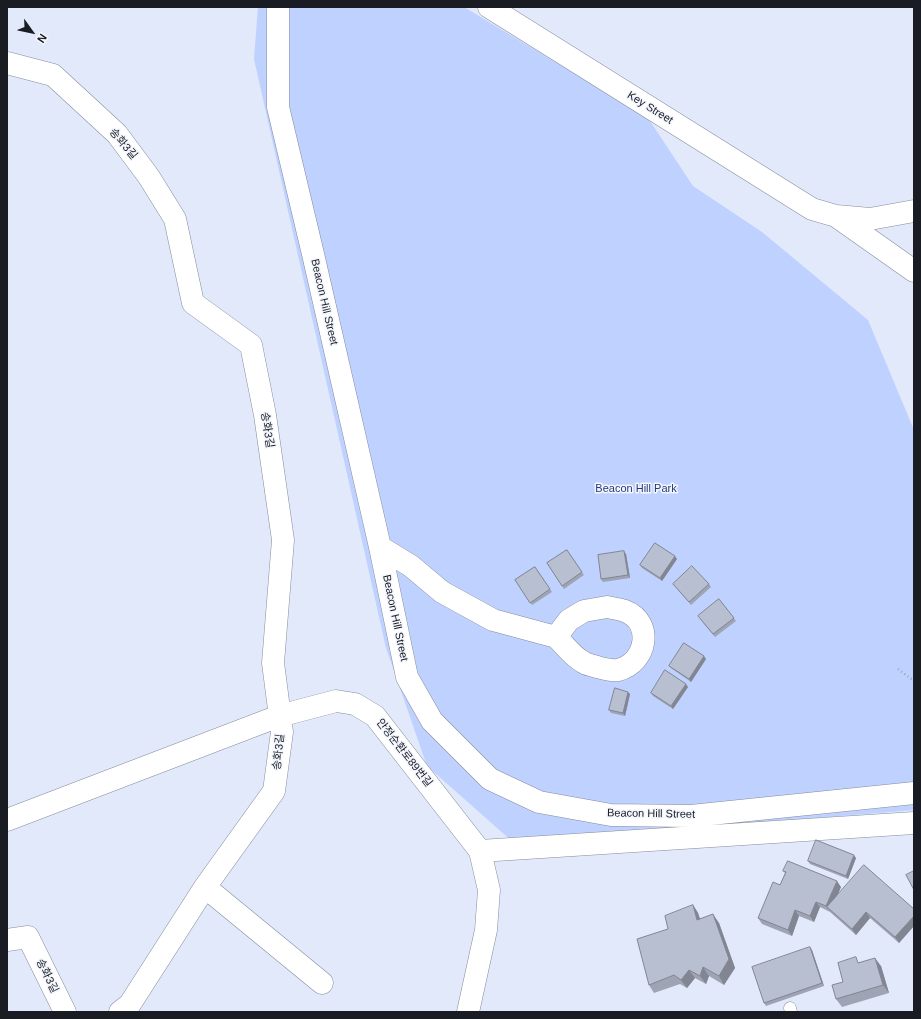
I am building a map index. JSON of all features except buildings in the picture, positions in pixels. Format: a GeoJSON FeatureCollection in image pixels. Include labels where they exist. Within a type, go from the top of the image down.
{"type":"FeatureCollection","features":[{"type":"Feature","properties":{"kind":"street","name":"Beacon Hill Street"},"geometry":{"type":"LineString","coordinates":[[278,7],[278,107],[380,547],[407,677],[432,721],[490,779],[538,802],[611,815],[691,816],[914,793]]}},
{"type":"Feature","properties":{"kind":"street","name":"Key Street"},"geometry":{"type":"LineString","coordinates":[[489,7],[812,209],[836,216]]}},
{"type":"Feature","properties":{"kind":"street","name":"송화3길"},"geometry":{"type":"LineString","coordinates":[[7,63],[53,75],[116,134],[149,177],[175,219],[194,303],[251,345],[265,415],[283,540],[273,663],[282,732],[274,791],[205,887],[130,1004],[120,1012]]}},
{"type":"Feature","properties":{"kind":"street"},"geometry":{"type":"LineString","coordinates":[[836,216],[870,218],[914,211]]}},
{"type":"Feature","properties":{"kind":"street"},"geometry":{"type":"LineString","coordinates":[[836,216],[914,271]]}},
{"type":"Feature","properties":{"kind":"street"},"geometry":{"type":"LineString","coordinates":[[380,547],[411,566],[442,592],[493,620],[556,637]]}},
{"type":"Feature","properties":{"kind":"street","name":"안정순환로89번길"},"geometry":{"type":"LineString","coordinates":[[7,820],[279,716],[336,701],[354,704],[375,716],[480,851]]}},
{"type":"Feature","properties":{"kind":"street"},"geometry":{"type":"LineString","coordinates":[[468,1012],[486,930],[489,890],[480,851],[914,823]]}},
{"type":"Feature","properties":{"kind":"street"},"geometry":{"type":"LineString","coordinates":[[205,887],[322,983]]}},
{"type":"Feature","properties":{"kind":"street","name":"송화3길"},"geometry":{"type":"LineString","coordinates":[[7,940],[28,938],[65,1012]]}},
{"type":"Feature","properties":{"kind":"path"},"geometry":{"type":"LineString","coordinates":[[898,669],[914,681]]}},
{"type":"Feature","properties":{"kind":"green space","name":"Beacon Hill Park"},"geometry":{"type":"Polygon","coordinates":[[[258,7],[464,7],[648,118],[693,186],[762,232],[868,320],[914,430],[914,810],[514,843],[427,766],[386,648],[254,59],[258,7]]]}}]}
